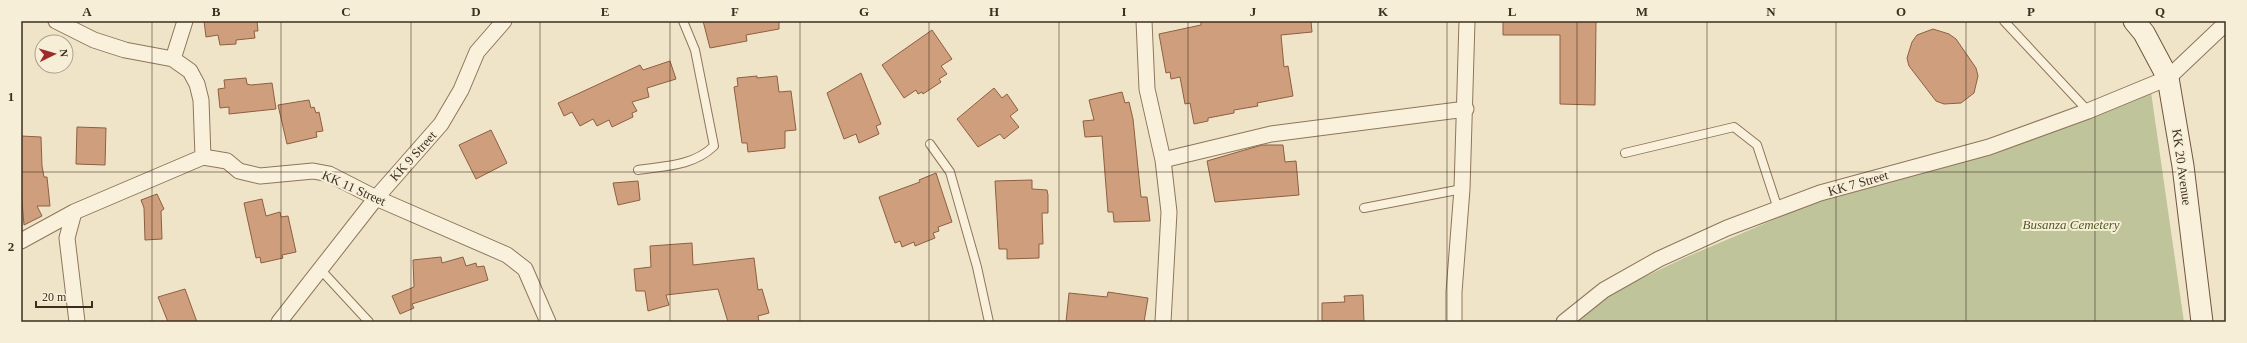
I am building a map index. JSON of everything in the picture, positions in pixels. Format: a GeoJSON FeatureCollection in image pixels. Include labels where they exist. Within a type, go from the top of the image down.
{"type":"FeatureCollection","features":[{"type":"Feature","properties":{"kind":"main road","name":"KK 20 Avenue"},"geometry":{"type":"LineString","coordinates":[[2134,21],[2144,33],[2168,78],[2183,166],[2202,322]]}},
{"type":"Feature","properties":{"kind":"street"},"geometry":{"type":"LineString","coordinates":[[21,241],[74,212],[203,157],[201,100],[197,84],[190,71],[173,59],[125,50],[94,40],[56,21]]}},
{"type":"Feature","properties":{"kind":"street"},"geometry":{"type":"LineString","coordinates":[[173,59],[185,21]]}},
{"type":"Feature","properties":{"kind":"street","name":"KK 9 Street"},"geometry":{"type":"LineString","coordinates":[[279,322],[376,198],[441,124],[461,90],[477,52],[504,21]]}},
{"type":"Feature","properties":{"kind":"street"},"geometry":{"type":"LineString","coordinates":[[1144,21],[1147,89],[1163,160],[1169,212],[1162,322]]}},
{"type":"Feature","properties":{"kind":"street"},"geometry":{"type":"LineString","coordinates":[[1454,322],[1454,292],[1462,189],[1466,109],[1467,21]]}},
{"type":"Feature","properties":{"kind":"street"},"geometry":{"type":"LineString","coordinates":[[2168,78],[2226,23]]}},
{"type":"Feature","properties":{"kind":"street","name":"KK 7 Street"},"geometry":{"type":"LineString","coordinates":[[1564,322],[1604,290],[1659,259],[1727,228],[1820,193],[1990,147],[2088,111],[2168,78]]}},
{"type":"Feature","properties":{"kind":"street"},"geometry":{"type":"LineString","coordinates":[[1163,160],[1271,134],[1466,109]]}},
{"type":"Feature","properties":{"kind":"street","name":"KK 11 Street"},"geometry":{"type":"LineString","coordinates":[[203,157],[227,161],[239,171],[260,176],[313,171],[329,174],[376,198],[507,255],[525,268],[548,322]]}},
{"type":"Feature","properties":{"kind":"street"},"geometry":{"type":"LineString","coordinates":[[74,212],[67,238],[77,322]]}},
{"type":"Feature","properties":{"kind":"lane"},"geometry":{"type":"LineString","coordinates":[[638,170],[687,163],[705,155],[714,146],[695,50],[683,21]]}},
{"type":"Feature","properties":{"kind":"lane"},"geometry":{"type":"LineString","coordinates":[[2004,21],[2088,111]]}},
{"type":"Feature","properties":{"kind":"lane"},"geometry":{"type":"LineString","coordinates":[[1625,153],[1734,127],[1757,144],[1778,209]]}},
{"type":"Feature","properties":{"kind":"lane"},"geometry":{"type":"LineString","coordinates":[[930,144],[942,163],[950,172],[977,268],[989,322]]}},
{"type":"Feature","properties":{"kind":"lane"},"geometry":{"type":"LineString","coordinates":[[1364,208],[1462,189]]}},
{"type":"Feature","properties":{"kind":"lane"},"geometry":{"type":"LineString","coordinates":[[320,269],[369,322]]}},
{"type":"Feature","properties":{"kind":"green space","name":"Busanza Cemetery"},"geometry":{"type":"Polygon","coordinates":[[[2150,85],[2184,322],[1577,322],[1615,291],[1684,258],[1867,180],[1993,152],[2150,85]]]}},
{"type":"Feature","properties":{"kind":"building"},"geometry":{"type":"Polygon","coordinates":[[[204,21],[257,21],[258,31],[254,31],[255,38],[236,40],[236,44],[220,45],[218,35],[206,37],[204,21]]]}},
{"type":"Feature","properties":{"kind":"building"},"geometry":{"type":"Polygon","coordinates":[[[703,21],[779,21],[779,29],[746,35],[747,41],[710,48],[703,21]]]}},
{"type":"Feature","properties":{"kind":"building"},"geometry":{"type":"Polygon","coordinates":[[[1201,21],[1311,21],[1312,32],[1281,35],[1284,67],[1288,66],[1293,96],[1257,103],[1258,106],[1234,110],[1234,113],[1208,118],[1208,121],[1194,124],[1190,103],[1185,104],[1180,77],[1171,79],[1170,72],[1166,73],[1159,34],[1201,25],[1201,21]]]}},
{"type":"Feature","properties":{"kind":"building"},"geometry":{"type":"Polygon","coordinates":[[[1503,21],[1596,21],[1595,105],[1560,104],[1560,35],[1503,35],[1503,21]]]}},
{"type":"Feature","properties":{"kind":"building"},"geometry":{"type":"Polygon","coordinates":[[[1933,29],[1949,34],[1956,39],[1976,68],[1978,76],[1974,93],[1961,103],[1944,104],[1936,101],[1909,66],[1907,58],[1912,42],[1917,35],[1933,29]]]}},
{"type":"Feature","properties":{"kind":"building"},"geometry":{"type":"Polygon","coordinates":[[[932,30],[952,59],[941,66],[947,74],[939,79],[941,82],[923,94],[922,92],[918,94],[916,90],[904,98],[882,65],[932,30]]]}},
{"type":"Feature","properties":{"kind":"building"},"geometry":{"type":"Polygon","coordinates":[[[670,61],[676,79],[647,88],[649,97],[632,102],[637,111],[632,113],[633,117],[612,127],[609,120],[597,126],[593,119],[580,126],[572,112],[564,116],[558,103],[640,65],[643,70],[670,61]]]}},
{"type":"Feature","properties":{"kind":"building"},"geometry":{"type":"Polygon","coordinates":[[[861,73],[881,124],[876,126],[879,134],[859,143],[856,134],[844,139],[827,93],[861,73]]]}},
{"type":"Feature","properties":{"kind":"building"},"geometry":{"type":"Polygon","coordinates":[[[757,76],[757,78],[777,76],[779,92],[791,91],[796,130],[785,131],[785,148],[748,152],[747,143],[742,143],[734,87],[738,86],[737,78],[757,76]]]}},
{"type":"Feature","properties":{"kind":"building"},"geometry":{"type":"Polygon","coordinates":[[[246,78],[247,84],[251,85],[272,83],[276,109],[229,114],[229,107],[220,108],[218,89],[225,88],[224,80],[246,78]]]}},
{"type":"Feature","properties":{"kind":"building"},"geometry":{"type":"Polygon","coordinates":[[[994,88],[1002,98],[1007,94],[1018,110],[1010,116],[1019,127],[1004,139],[1000,134],[978,147],[957,119],[994,88]]]}},
{"type":"Feature","properties":{"kind":"building"},"geometry":{"type":"Polygon","coordinates":[[[1122,92],[1125,103],[1129,102],[1133,119],[1141,197],[1147,197],[1150,221],[1114,222],[1113,212],[1108,212],[1102,136],[1085,137],[1083,121],[1094,120],[1089,100],[1122,92]]]}},
{"type":"Feature","properties":{"kind":"building"},"geometry":{"type":"Polygon","coordinates":[[[309,100],[311,108],[314,107],[316,113],[319,112],[323,131],[316,132],[317,137],[287,144],[278,105],[309,100]]]}},
{"type":"Feature","properties":{"kind":"building"},"geometry":{"type":"Polygon","coordinates":[[[77,127],[106,128],[105,165],[76,164],[77,127]]]}},
{"type":"Feature","properties":{"kind":"building"},"geometry":{"type":"Polygon","coordinates":[[[491,130],[507,163],[476,179],[459,145],[491,130]]]}},
{"type":"Feature","properties":{"kind":"building"},"geometry":{"type":"Polygon","coordinates":[[[21,136],[41,137],[42,166],[44,177],[47,177],[50,206],[37,206],[42,216],[24,225],[21,190],[21,136]]]}},
{"type":"Feature","properties":{"kind":"building"},"geometry":{"type":"Polygon","coordinates":[[[1262,145],[1283,145],[1285,162],[1296,161],[1299,195],[1215,202],[1207,161],[1262,145]]]}},
{"type":"Feature","properties":{"kind":"building"},"geometry":{"type":"Polygon","coordinates":[[[936,173],[952,222],[938,227],[939,231],[933,233],[935,238],[915,246],[914,242],[902,247],[900,241],[895,243],[879,197],[920,182],[919,180],[936,173]]]}},
{"type":"Feature","properties":{"kind":"building"},"geometry":{"type":"Polygon","coordinates":[[[1032,180],[1032,189],[1047,190],[1048,195],[1048,213],[1042,213],[1043,244],[1039,244],[1039,258],[1007,259],[1007,249],[999,249],[995,181],[1032,180]]]}},
{"type":"Feature","properties":{"kind":"building"},"geometry":{"type":"Polygon","coordinates":[[[638,181],[640,200],[618,205],[613,183],[638,181]]]}},
{"type":"Feature","properties":{"kind":"building"},"geometry":{"type":"Polygon","coordinates":[[[157,194],[164,209],[161,211],[162,239],[145,240],[144,208],[141,200],[157,194]]]}},
{"type":"Feature","properties":{"kind":"building"},"geometry":{"type":"Polygon","coordinates":[[[262,199],[266,216],[280,212],[281,217],[288,216],[296,252],[282,255],[283,258],[261,263],[260,257],[256,258],[244,203],[262,199]]]}},
{"type":"Feature","properties":{"kind":"building"},"geometry":{"type":"Polygon","coordinates":[[[692,243],[693,265],[754,258],[758,290],[762,289],[769,313],[758,316],[759,322],[728,322],[718,289],[666,295],[669,305],[648,311],[645,291],[636,291],[634,269],[651,267],[650,246],[692,243]]]}},
{"type":"Feature","properties":{"kind":"building"},"geometry":{"type":"Polygon","coordinates":[[[441,257],[442,263],[463,257],[466,266],[476,263],[477,267],[484,266],[488,280],[412,304],[414,308],[400,314],[392,296],[414,287],[413,260],[441,257]]]}},
{"type":"Feature","properties":{"kind":"building"},"geometry":{"type":"Polygon","coordinates":[[[185,289],[197,322],[168,322],[158,297],[185,289]]]}},
{"type":"Feature","properties":{"kind":"building"},"geometry":{"type":"Polygon","coordinates":[[[1108,292],[1148,298],[1144,322],[1066,322],[1069,293],[1107,297],[1108,292]]]}},
{"type":"Feature","properties":{"kind":"building"},"geometry":{"type":"Polygon","coordinates":[[[1363,295],[1364,322],[1322,321],[1322,303],[1345,302],[1344,296],[1363,295]]]}}]}
